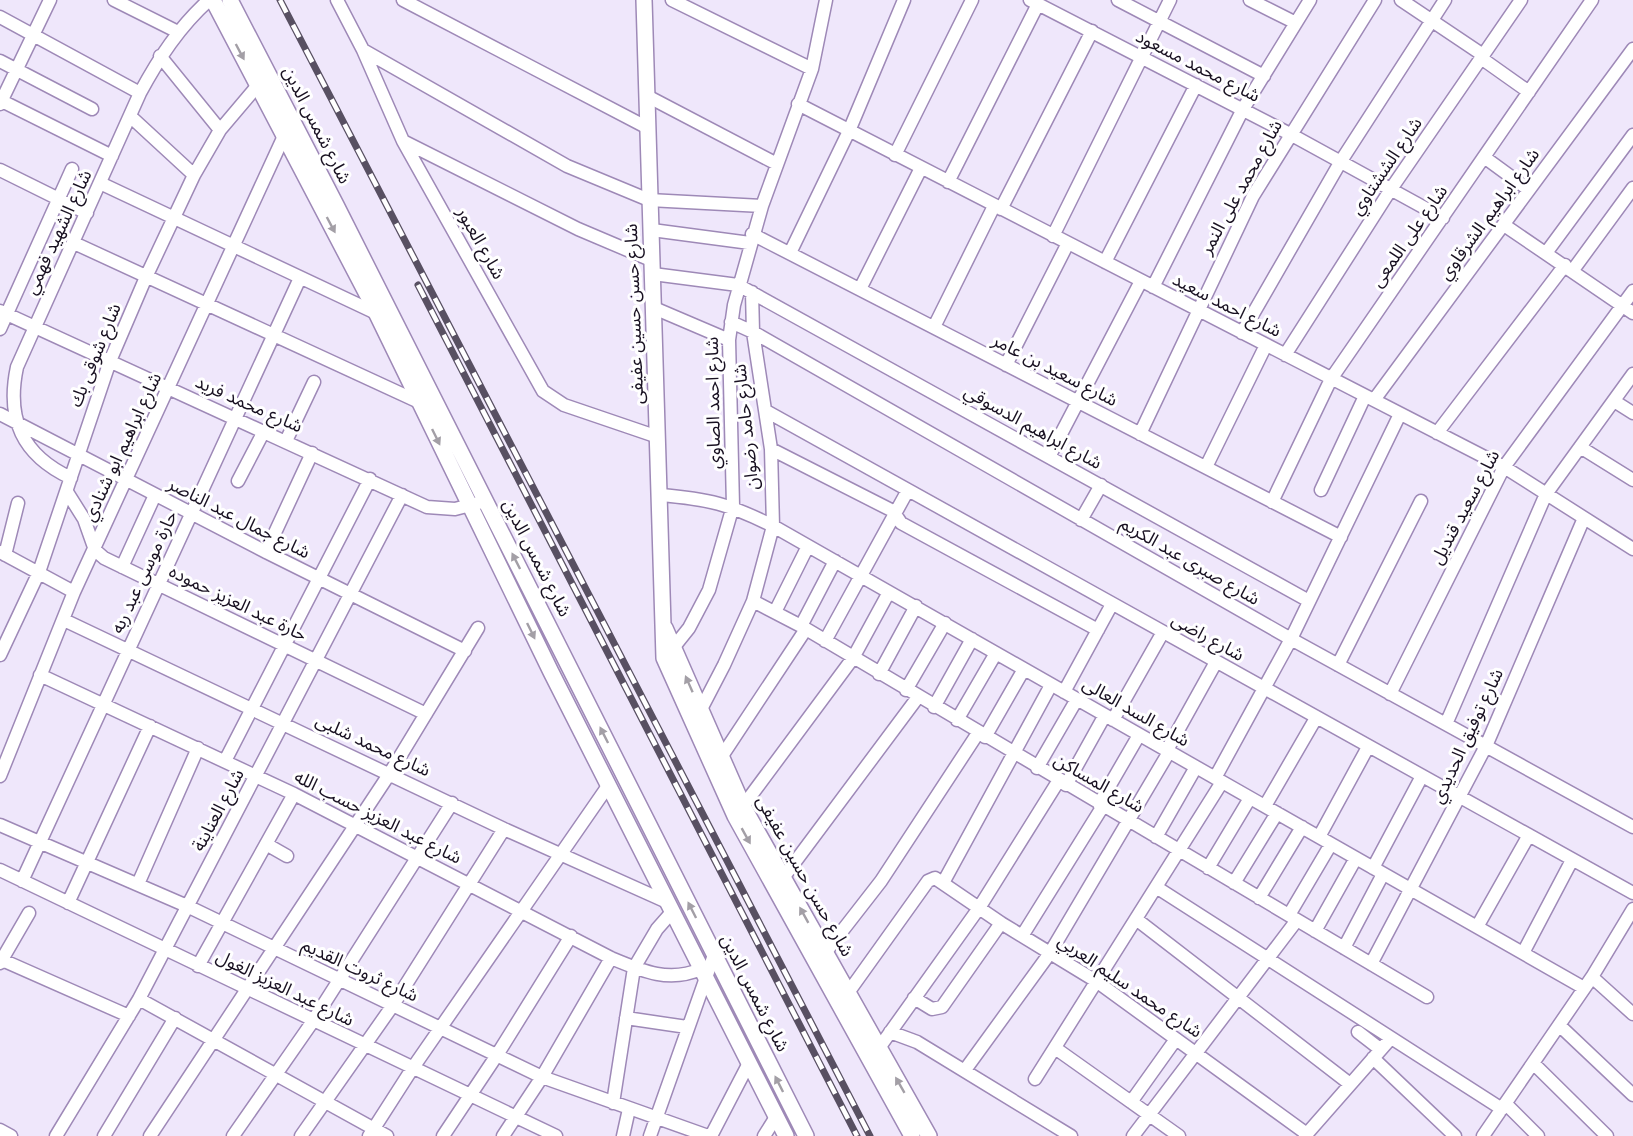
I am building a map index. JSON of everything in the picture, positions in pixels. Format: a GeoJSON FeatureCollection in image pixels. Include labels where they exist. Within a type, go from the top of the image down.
{"type":"FeatureCollection","features":[{"type":"Feature","properties":{"kind":"street"},"geometry":{"type":"LineString","coordinates":[[50,0],[0,102],[112,156]]}},
{"type":"Feature","properties":{"kind":"street"},"geometry":{"type":"LineString","coordinates":[[114,0],[138,5],[178,32]]}},
{"type":"Feature","properties":{"kind":"street","name":"شارع الشهيد فهمي"},"geometry":{"type":"LineString","coordinates":[[71,478],[56,471],[37,456],[15,422],[12,390],[16,367],[140,93],[160,56],[178,32],[211,0]]}},
{"type":"Feature","properties":{"kind":"street","name":"شارع شمس الدين"},"geometry":{"type":"LineString","coordinates":[[211,0],[376,314],[609,786],[786,1136]]}},
{"type":"Feature","properties":{"kind":"street","name":"شارع شمس الدين"},"geometry":{"type":"LineString","coordinates":[[230,0],[806,1136]]}},
{"type":"Feature","properties":{"kind":"street","name":"شارع العبور"},"geometry":{"type":"LineString","coordinates":[[337,0],[363,50],[403,141],[543,391],[564,405],[658,437]]}},
{"type":"Feature","properties":{"kind":"street"},"geometry":{"type":"LineString","coordinates":[[403,0],[648,128]]}},
{"type":"Feature","properties":{"kind":"street","name":"شارع حسن حسين عفيفى"},"geometry":{"type":"LineString","coordinates":[[644,0],[664,627],[669,654],[739,812],[844,999],[912,1136]]}},
{"type":"Feature","properties":{"kind":"street"},"geometry":{"type":"LineString","coordinates":[[672,0],[812,69]]}},
{"type":"Feature","properties":{"kind":"street","name":"شارع احمد الصاوي"},"geometry":{"type":"LineString","coordinates":[[669,654],[709,590],[733,506],[729,339],[731,322],[751,238],[812,69],[826,0]]}},
{"type":"Feature","properties":{"kind":"street"},"geometry":{"type":"LineString","coordinates":[[790,253],[849,131],[904,0]]}},
{"type":"Feature","properties":{"kind":"street"},"geometry":{"type":"LineString","coordinates":[[895,155],[972,0]]}},
{"type":"Feature","properties":{"kind":"street"},"geometry":{"type":"LineString","coordinates":[[1118,0],[1264,76]]}},
{"type":"Feature","properties":{"kind":"street"},"geometry":{"type":"LineString","coordinates":[[1053,236],[1170,0]]}},
{"type":"Feature","properties":{"kind":"street"},"geometry":{"type":"LineString","coordinates":[[1250,0],[1296,23]]}},
{"type":"Feature","properties":{"kind":"street"},"geometry":{"type":"LineString","coordinates":[[1153,287],[1243,109],[1310,0]]}},
{"type":"Feature","properties":{"kind":"street","name":"شارع محمد على النمر"},"geometry":{"type":"LineString","coordinates":[[1140,434],[1253,196],[1376,0]]}},
{"type":"Feature","properties":{"kind":"street"},"geometry":{"type":"LineString","coordinates":[[1401,0],[1482,56],[1529,92]]}},
{"type":"Feature","properties":{"kind":"street"},"geometry":{"type":"LineString","coordinates":[[1242,333],[1341,161],[1445,0]]}},
{"type":"Feature","properties":{"kind":"street","name":"شارع الششتاوي"},"geometry":{"type":"LineString","coordinates":[[1285,355],[1391,189],[1521,0]]}},
{"type":"Feature","properties":{"kind":"street","name":"شارع على اللمعى"},"geometry":{"type":"LineString","coordinates":[[1272,502],[1331,378],[1592,0]]}},
{"type":"Feature","properties":{"kind":"street"},"geometry":{"type":"LineString","coordinates":[[948,182],[1034,2]]}},
{"type":"Feature","properties":{"kind":"street","name":"شارع محمد مسعود"},"geometry":{"type":"LineString","coordinates":[[1034,2],[1243,109],[1443,218]]}},
{"type":"Feature","properties":{"kind":"street"},"geometry":{"type":"LineString","coordinates":[[0,16],[140,93]]}},
{"type":"Feature","properties":{"kind":"street"},"geometry":{"type":"LineString","coordinates":[[934,327],[1092,31]]}},
{"type":"Feature","properties":{"kind":"street","name":"شارع ابراهيم الشرقاوي"},"geometry":{"type":"LineString","coordinates":[[1321,490],[1369,398],[1504,225],[1633,48]]}},
{"type":"Feature","properties":{"kind":"street"},"geometry":{"type":"LineString","coordinates":[[363,50],[567,166],[649,200],[762,206]]}},
{"type":"Feature","properties":{"kind":"street"},"geometry":{"type":"LineString","coordinates":[[160,56],[220,130]]}},
{"type":"Feature","properties":{"kind":"street"},"geometry":{"type":"LineString","coordinates":[[0,61],[92,109]]}},
{"type":"Feature","properties":{"kind":"street"},"geometry":{"type":"LineString","coordinates":[[1105,262],[1196,85]]}},
{"type":"Feature","properties":{"kind":"street","name":"شارع شوقى بك"},"geometry":{"type":"LineString","coordinates":[[0,655],[39,573],[67,492],[76,455],[110,361],[146,277],[194,175],[220,130],[258,86]]}},
{"type":"Feature","properties":{"kind":"street"},"geometry":{"type":"LineString","coordinates":[[648,96],[777,164]]}},
{"type":"Feature","properties":{"kind":"street","name":"شارع احمد سعيد"},"geometry":{"type":"LineString","coordinates":[[798,104],[1504,467],[1633,549]]}},
{"type":"Feature","properties":{"kind":"street"},"geometry":{"type":"LineString","coordinates":[[130,116],[194,175]]}},
{"type":"Feature","properties":{"kind":"street"},"geometry":{"type":"LineString","coordinates":[[1546,253],[1633,135]]}},
{"type":"Feature","properties":{"kind":"street","name":"شارع ابراهيم ابو شنادي"},"geometry":{"type":"LineString","coordinates":[[0,776],[2,760],[74,592],[284,136]]}},
{"type":"Feature","properties":{"kind":"street","name":"شارع ابراهيم الدسوقي"},"geometry":{"type":"LineString","coordinates":[[403,141],[652,267],[738,285],[752,292],[1309,601]]}},
{"type":"Feature","properties":{"kind":"street"},"geometry":{"type":"LineString","coordinates":[[1484,157],[1529,190]]}},
{"type":"Feature","properties":{"kind":"street"},"geometry":{"type":"LineString","coordinates":[[860,289],[921,168]]}},
{"type":"Feature","properties":{"kind":"street"},"geometry":{"type":"LineString","coordinates":[[0,329],[3,313],[72,169]]}},
{"type":"Feature","properties":{"kind":"street"},"geometry":{"type":"LineString","coordinates":[[0,170],[87,213]]}},
{"type":"Feature","properties":{"kind":"street"},"geometry":{"type":"LineString","coordinates":[[100,183],[376,314]]}},
{"type":"Feature","properties":{"kind":"street"},"geometry":{"type":"LineString","coordinates":[[1437,433],[1633,188]]}},
{"type":"Feature","properties":{"kind":"street"},"geometry":{"type":"LineString","coordinates":[[1504,225],[1569,267],[1633,313]]}},
{"type":"Feature","properties":{"kind":"street","name":"شارع سعيد بن عامر"},"geometry":{"type":"LineString","coordinates":[[652,230],[751,238],[790,253],[1341,537]]}},
{"type":"Feature","properties":{"kind":"street"},"geometry":{"type":"LineString","coordinates":[[74,243],[419,402]]}},
{"type":"Feature","properties":{"kind":"street"},"geometry":{"type":"LineString","coordinates":[[1006,365],[1068,243]]}},
{"type":"Feature","properties":{"kind":"street","name":"حارة موسى عبد ربه"},"geometry":{"type":"LineString","coordinates":[[22,881],[300,279]]}},
{"type":"Feature","properties":{"kind":"street"},"geometry":{"type":"LineString","coordinates":[[1049,457],[1141,280]]}},
{"type":"Feature","properties":{"kind":"street","name":"شارع سعيد قنديل"},"geometry":{"type":"LineString","coordinates":[[1390,694],[1504,467],[1633,291]]}},
{"type":"Feature","properties":{"kind":"street","name":"شارع حامد رضوان"},"geometry":{"type":"LineString","coordinates":[[697,716],[753,601],[773,526],[771,449],[753,332],[752,292]]}},
{"type":"Feature","properties":{"kind":"street"},"geometry":{"type":"LineString","coordinates":[[654,308],[729,339]]}},
{"type":"Feature","properties":{"kind":"street","name":"شارع محمد فريد"},"geometry":{"type":"LineString","coordinates":[[3,313],[436,509],[470,507],[486,501]]}},
{"type":"Feature","properties":{"kind":"street","name":"شارع صبرى عبد الكريم"},"geometry":{"type":"LineString","coordinates":[[731,322],[753,332],[1291,639],[1633,827]]}},
{"type":"Feature","properties":{"kind":"street"},"geometry":{"type":"LineString","coordinates":[[1206,467],[1266,345]]}},
{"type":"Feature","properties":{"kind":"street"},"geometry":{"type":"LineString","coordinates":[[1446,724],[1546,494],[1633,374]]}},
{"type":"Feature","properties":{"kind":"street"},"geometry":{"type":"LineString","coordinates":[[286,441],[314,382]]}},
{"type":"Feature","properties":{"kind":"street"},"geometry":{"type":"LineString","coordinates":[[1614,401],[1633,413]]}},
{"type":"Feature","properties":{"kind":"street","name":"شارع راضى"},"geometry":{"type":"LineString","coordinates":[[766,411],[1633,893]]}},
{"type":"Feature","properties":{"kind":"street","name":"شارع جمال عبد الناصر"},"geometry":{"type":"LineString","coordinates":[[0,414],[126,481],[465,651]]}},
{"type":"Feature","properties":{"kind":"street"},"geometry":{"type":"LineString","coordinates":[[1035,1079],[1179,851],[1218,780],[1291,639],[1400,414]]}},
{"type":"Feature","properties":{"kind":"street"},"geometry":{"type":"LineString","coordinates":[[238,482],[264,431]]}},
{"type":"Feature","properties":{"kind":"street"},"geometry":{"type":"LineString","coordinates":[[1580,447],[1633,480]]}},
{"type":"Feature","properties":{"kind":"street"},"geometry":{"type":"LineString","coordinates":[[771,449],[895,513],[901,523],[1098,630]]}},
{"type":"Feature","properties":{"kind":"street"},"geometry":{"type":"LineString","coordinates":[[266,552],[312,453]]}},
{"type":"Feature","properties":{"kind":"street"},"geometry":{"type":"LineString","coordinates":[[225,761],[369,479]]}},
{"type":"Feature","properties":{"kind":"street"},"geometry":{"type":"LineString","coordinates":[[1081,520],[1101,485]]}},
{"type":"Feature","properties":{"kind":"street"},"geometry":{"type":"LineString","coordinates":[[825,641],[908,490]]}},
{"type":"Feature","properties":{"kind":"street"},"geometry":{"type":"LineString","coordinates":[[67,492],[84,519],[95,550]]}},
{"type":"Feature","properties":{"kind":"street"},"geometry":{"type":"LineString","coordinates":[[122,567],[155,495]]}},
{"type":"Feature","properties":{"kind":"street","name":"شارع العناينة"},"geometry":{"type":"LineString","coordinates":[[56,1136],[139,999],[402,495]]}},
{"type":"Feature","properties":{"kind":"street","name":"شارع السد العالى"},"geometry":{"type":"LineString","coordinates":[[660,495],[700,498],[733,506],[773,526],[1584,988]]}},
{"type":"Feature","properties":{"kind":"street"},"geometry":{"type":"LineString","coordinates":[[1338,665],[1421,501]]}},
{"type":"Feature","properties":{"kind":"street"},"geometry":{"type":"LineString","coordinates":[[18,503],[3,554],[74,592]]}},
{"type":"Feature","properties":{"kind":"street","name":"شارع توفيق الحديدي"},"geometry":{"type":"LineString","coordinates":[[1371,964],[1486,746],[1584,518]]}},
{"type":"Feature","properties":{"kind":"street"},"geometry":{"type":"LineString","coordinates":[[775,612],[808,546]]}},
{"type":"Feature","properties":{"kind":"street","name":"حارة عبد العزيز حموده"},"geometry":{"type":"LineString","coordinates":[[95,550],[104,558],[122,567],[426,714]]}},
{"type":"Feature","properties":{"kind":"street"},"geometry":{"type":"LineString","coordinates":[[718,763],[804,628],[835,561]]}},
{"type":"Feature","properties":{"kind":"street"},"geometry":{"type":"LineString","coordinates":[[739,812],[853,658],[889,592]]}},
{"type":"Feature","properties":{"kind":"street","name":"شارع المساكن"},"geometry":{"type":"LineString","coordinates":[[753,601],[804,628],[1062,783],[1427,996]]}},
{"type":"Feature","properties":{"kind":"street"},"geometry":{"type":"LineString","coordinates":[[1064,692],[1112,604]]}},
{"type":"Feature","properties":{"kind":"street"},"geometry":{"type":"LineString","coordinates":[[879,674],[916,606]]}},
{"type":"Feature","properties":{"kind":"street","name":"شارع محمد شلبى"},"geometry":{"type":"LineString","coordinates":[[63,620],[670,907]]}},
{"type":"Feature","properties":{"kind":"street"},"geometry":{"type":"LineString","coordinates":[[906,690],[945,623]]}},
{"type":"Feature","properties":{"kind":"street"},"geometry":{"type":"LineString","coordinates":[[150,1136],[390,773],[478,628]]}},
{"type":"Feature","properties":{"kind":"street"},"geometry":{"type":"LineString","coordinates":[[879,1048],[979,908],[1062,783],[1109,718],[1163,632]]}},
{"type":"Feature","properties":{"kind":"street"},"geometry":{"type":"LineString","coordinates":[[934,707],[972,639]]}},
{"type":"Feature","properties":{"kind":"street"},"geometry":{"type":"LineString","coordinates":[[957,720],[996,653]]}},
{"type":"Feature","properties":{"kind":"street"},"geometry":{"type":"LineString","coordinates":[[965,1070],[1050,953],[1129,822],[1216,662]]}},
{"type":"Feature","properties":{"kind":"street"},"geometry":{"type":"LineString","coordinates":[[825,953],[880,881],[1024,669]]}},
{"type":"Feature","properties":{"kind":"street","name":"شارع عبد العزيز حسب الله"},"geometry":{"type":"LineString","coordinates":[[40,675],[256,775],[611,958],[634,968],[668,976],[703,973]]}},
{"type":"Feature","properties":{"kind":"street"},"geometry":{"type":"LineString","coordinates":[[944,883],[1051,685]]}},
{"type":"Feature","properties":{"kind":"street"},"geometry":{"type":"LineString","coordinates":[[783,878],[918,697]]}},
{"type":"Feature","properties":{"kind":"street"},"geometry":{"type":"LineString","coordinates":[[1038,768],[1077,699]]}},
{"type":"Feature","properties":{"kind":"street"},"geometry":{"type":"LineString","coordinates":[[1265,806],[1316,718]]}},
{"type":"Feature","properties":{"kind":"street"},"geometry":{"type":"LineString","coordinates":[[68,903],[150,726]]}},
{"type":"Feature","properties":{"kind":"street"},"geometry":{"type":"LineString","coordinates":[[1022,936],[1101,805],[1139,735]]}},
{"type":"Feature","properties":{"kind":"street"},"geometry":{"type":"LineString","coordinates":[[1319,837],[1368,747]]}},
{"type":"Feature","properties":{"kind":"street"},"geometry":{"type":"LineString","coordinates":[[138,884],[198,748]]}},
{"type":"Feature","properties":{"kind":"street"},"geometry":{"type":"LineString","coordinates":[[1156,837],[1196,767]]}},
{"type":"Feature","properties":{"kind":"street"},"geometry":{"type":"LineString","coordinates":[[1344,948],[1422,776]]}},
{"type":"Feature","properties":{"kind":"street"},"geometry":{"type":"LineString","coordinates":[[372,1132],[440,1028],[560,853],[609,786]]}},
{"type":"Feature","properties":{"kind":"street"},"geometry":{"type":"LineString","coordinates":[[198,966],[294,794]]}},
{"type":"Feature","properties":{"kind":"street"},"geometry":{"type":"LineString","coordinates":[[1208,868],[1250,798]]}},
{"type":"Feature","properties":{"kind":"street"},"geometry":{"type":"LineString","coordinates":[[233,1136],[313,1021],[452,803]]}},
{"type":"Feature","properties":{"kind":"street","name":"شارع حسن حسين عفيفى"},"geometry":{"type":"LineString","coordinates":[[739,812],[783,878],[825,953],[844,999],[879,1048],[928,1136]]}},
{"type":"Feature","properties":{"kind":"street"},"geometry":{"type":"LineString","coordinates":[[1234,884],[1277,813]]}},
{"type":"Feature","properties":{"kind":"street","name":"شارع ثروت القديم"},"geometry":{"type":"LineString","coordinates":[[0,825],[187,906],[542,1077],[656,1119],[710,1136]]}},
{"type":"Feature","properties":{"kind":"street"},"geometry":{"type":"LineString","coordinates":[[1259,898],[1302,827]]}},
{"type":"Feature","properties":{"kind":"street"},"geometry":{"type":"LineString","coordinates":[[301,1136],[393,1005],[504,829]]}},
{"type":"Feature","properties":{"kind":"street"},"geometry":{"type":"LineString","coordinates":[[1478,927],[1529,836]]}},
{"type":"Feature","properties":{"kind":"street"},"geometry":{"type":"LineString","coordinates":[[266,844],[287,856]]}},
{"type":"Feature","properties":{"kind":"street"},"geometry":{"type":"LineString","coordinates":[[1133,1136],[1151,1116],[1268,959],[1293,918],[1331,844]]}},
{"type":"Feature","properties":{"kind":"street"},"geometry":{"type":"LineString","coordinates":[[1315,931],[1356,858]]}},
{"type":"Feature","properties":{"kind":"street"},"geometry":{"type":"LineString","coordinates":[[1523,953],[1572,860]]}},
{"type":"Feature","properties":{"kind":"street","name":"شارع عبد العزيز الغول"},"geometry":{"type":"LineString","coordinates":[[0,870],[556,1136]]}},
{"type":"Feature","properties":{"kind":"street","name":"شارع محمد سليم العربي"},"geometry":{"type":"LineString","coordinates":[[844,999],[928,881],[935,878],[1001,923],[1096,981],[1306,1135]]}},
{"type":"Feature","properties":{"kind":"street"},"geometry":{"type":"LineString","coordinates":[[1156,887],[1391,1038],[1504,1106],[1538,1136]]}},
{"type":"Feature","properties":{"kind":"street"},"geometry":{"type":"LineString","coordinates":[[613,1103],[634,968],[670,907]]}},
{"type":"Feature","properties":{"kind":"street"},"geometry":{"type":"LineString","coordinates":[[1484,1136],[1592,977],[1633,909]]}},
{"type":"Feature","properties":{"kind":"street"},"geometry":{"type":"LineString","coordinates":[[29,913],[1,961],[129,1016]]}},
{"type":"Feature","properties":{"kind":"street"},"geometry":{"type":"LineString","coordinates":[[1136,919],[1350,1084]]}},
{"type":"Feature","properties":{"kind":"street"},"geometry":{"type":"LineString","coordinates":[[914,998],[932,1009],[942,1007],[1001,923]]}},
{"type":"Feature","properties":{"kind":"street"},"geometry":{"type":"LineString","coordinates":[[443,1136],[471,1096],[571,936]]}},
{"type":"Feature","properties":{"kind":"street"},"geometry":{"type":"LineString","coordinates":[[650,1136],[703,973],[714,955]]}},
{"type":"Feature","properties":{"kind":"street"},"geometry":{"type":"LineString","coordinates":[[503,1136],[542,1077],[611,958]]}},
{"type":"Feature","properties":{"kind":"street"},"geometry":{"type":"LineString","coordinates":[[1592,977],[1633,1014]]}},
{"type":"Feature","properties":{"kind":"street"},"geometry":{"type":"LineString","coordinates":[[139,999],[325,1100],[372,1132],[387,1136]]}},
{"type":"Feature","properties":{"kind":"street"},"geometry":{"type":"LineString","coordinates":[[105,1136],[175,1018]]}},
{"type":"Feature","properties":{"kind":"street"},"geometry":{"type":"LineString","coordinates":[[626,1018],[687,1027]]}},
{"type":"Feature","properties":{"kind":"street"},"geometry":{"type":"LineString","coordinates":[[1559,1025],[1633,1095]]}},
{"type":"Feature","properties":{"kind":"street"},"geometry":{"type":"LineString","coordinates":[[890,1032],[909,1037],[965,1070],[1063,1134]]}},
{"type":"Feature","properties":{"kind":"street"},"geometry":{"type":"LineString","coordinates":[[1358,1032],[1455,1136]]}},
{"type":"Feature","properties":{"kind":"street"},"geometry":{"type":"LineString","coordinates":[[1306,1135],[1391,1038]]}},
{"type":"Feature","properties":{"kind":"street"},"geometry":{"type":"LineString","coordinates":[[1131,1102],[1176,1039]]}},
{"type":"Feature","properties":{"kind":"street"},"geometry":{"type":"LineString","coordinates":[[1055,1048],[1179,1136]]}},
{"type":"Feature","properties":{"kind":"street"},"geometry":{"type":"LineString","coordinates":[[710,1136],[749,1063]]}},
{"type":"Feature","properties":{"kind":"street"},"geometry":{"type":"LineString","coordinates":[[1533,1064],[1607,1136]]}},
{"type":"Feature","properties":{"kind":"street"},"geometry":{"type":"LineString","coordinates":[[623,1136],[629,1109]]}},
{"type":"Feature","properties":{"kind":"street"},"geometry":{"type":"LineString","coordinates":[[764,1136],[776,1117]]}},
{"type":"Feature","properties":{"kind":"street"},"geometry":{"type":"LineString","coordinates":[[0,1130],[11,1136]]}},
{"type":"Feature","properties":{"kind":"railway"},"geometry":{"type":"LineString","coordinates":[[280,0],[870,1136]]}},
{"type":"Feature","properties":{"kind":"railway"},"geometry":{"type":"LineString","coordinates":[[418,285],[857,1136]]}}]}
